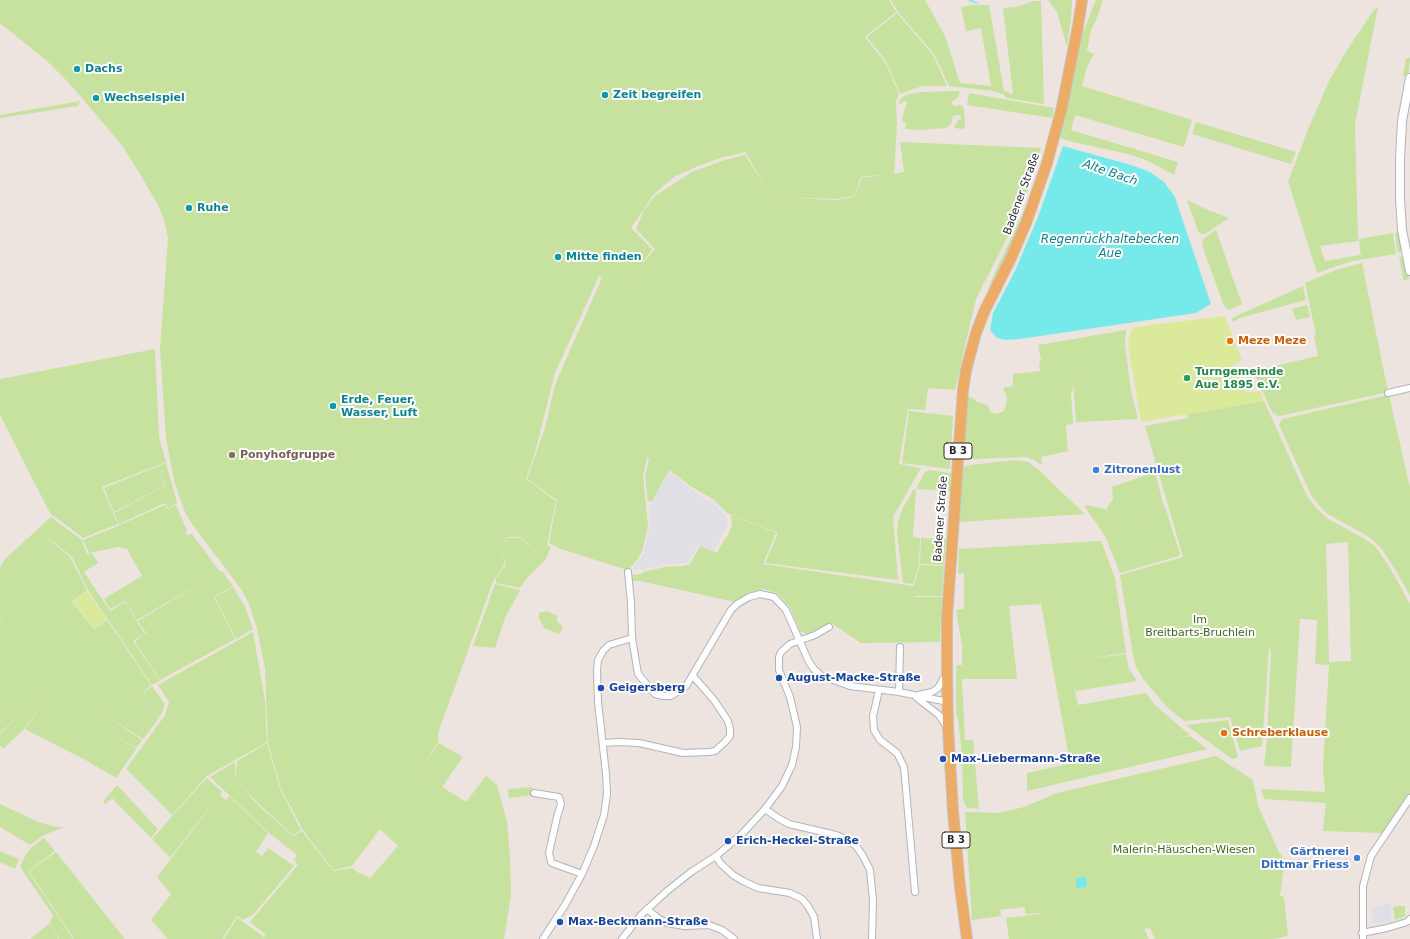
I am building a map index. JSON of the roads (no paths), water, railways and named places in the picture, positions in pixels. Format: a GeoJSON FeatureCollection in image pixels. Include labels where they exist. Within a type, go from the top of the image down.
{"type":"FeatureCollection","features":[{"type":"Feature","properties":{"kind":"main road","name":"Badener Straße"},"geometry":{"type":"LineString","coordinates":[[967,939],[960,887],[948,728],[947,673],[947,617],[963,390],[972,346],[984,312],[1011,258],[1026,223],[1047,163],[1063,100],[1082,0]]}},
{"type":"Feature","properties":{"kind":"street"},"geometry":{"type":"LineString","coordinates":[[1410,83],[1401,134],[1400,199],[1402,230],[1410,271]]}},
{"type":"Feature","properties":{"kind":"street"},"geometry":{"type":"LineString","coordinates":[[1388,393],[1410,388]]}},
{"type":"Feature","properties":{"kind":"street"},"geometry":{"type":"LineString","coordinates":[[628,572],[632,638],[638,674],[655,694],[672,696],[686,686],[731,610],[737,604],[749,597],[760,594],[767,595],[777,600],[786,610],[790,616],[799,641],[809,662],[822,676],[850,686],[899,692],[948,702]]}},
{"type":"Feature","properties":{"kind":"street"},"geometry":{"type":"LineString","coordinates":[[622,939],[647,909],[682,879],[716,856],[741,836],[766,809],[788,776],[795,750],[797,723],[792,703],[779,670],[779,657],[785,647],[790,644],[829,627]]}},
{"type":"Feature","properties":{"kind":"street"},"geometry":{"type":"LineString","coordinates":[[543,939],[565,905],[582,874],[594,846],[604,815],[607,794],[598,702],[598,660],[603,651],[609,645],[632,638]]}},
{"type":"Feature","properties":{"kind":"street"},"geometry":{"type":"LineString","coordinates":[[899,692],[900,647]]}},
{"type":"Feature","properties":{"kind":"street"},"geometry":{"type":"LineString","coordinates":[[914,696],[932,692],[938,688],[947,673]]}},
{"type":"Feature","properties":{"kind":"street"},"geometry":{"type":"LineString","coordinates":[[603,743],[639,743],[683,753],[709,752],[715,750],[730,736],[728,721],[714,700],[693,676]]}},
{"type":"Feature","properties":{"kind":"street"},"geometry":{"type":"LineString","coordinates":[[880,690],[875,704],[873,724],[876,734],[880,740],[897,753],[904,767],[915,892]]}},
{"type":"Feature","properties":{"kind":"street"},"geometry":{"type":"LineString","coordinates":[[914,696],[939,714],[948,728]]}},
{"type":"Feature","properties":{"kind":"street"},"geometry":{"type":"LineString","coordinates":[[534,793],[548,794],[559,797],[561,804],[549,853],[551,862],[582,874]]}},
{"type":"Feature","properties":{"kind":"street"},"geometry":{"type":"LineString","coordinates":[[1410,798],[1371,856],[1363,886],[1362,936],[1407,922],[1410,919]]}},
{"type":"Feature","properties":{"kind":"street"},"geometry":{"type":"LineString","coordinates":[[766,809],[789,824],[836,835],[846,839],[856,846],[870,870],[873,900],[872,939]]}},
{"type":"Feature","properties":{"kind":"street"},"geometry":{"type":"LineString","coordinates":[[716,856],[720,863],[728,871],[742,881],[758,888],[790,893],[802,899],[814,917],[817,939]]}},
{"type":"Feature","properties":{"kind":"street"},"geometry":{"type":"LineString","coordinates":[[647,909],[667,924],[684,926],[709,925],[722,930],[734,939]]}},
{"type":"Feature","properties":{"kind":"water","name":"Regenrückhaltebecken Aue"},"geometry":{"type":"Polygon","coordinates":[[[1063,146],[1131,165],[1150,172],[1164,182],[1175,197],[1211,304],[1196,313],[1020,339],[1006,340],[997,338],[990,330],[993,313],[1015,271],[1038,217],[1063,146]]]}},
{"type":"Feature","properties":{"kind":"water"},"geometry":{"type":"Polygon","coordinates":[[[1076,878],[1086,878],[1087,887],[1076,888],[1076,878]]]}},
{"type":"Feature","properties":{"kind":"waterway"},"geometry":{"type":"LineString","coordinates":[[969,0],[977,3]]}},
{"type":"Feature","properties":{"kind":"place","name":"Dachs"},"geometry":{"type":"Point","coordinates":[77,69]}},
{"type":"Feature","properties":{"kind":"place","name":"Zeit begreifen"},"geometry":{"type":"Point","coordinates":[605,95]}},
{"type":"Feature","properties":{"kind":"place","name":"Wechselspiel"},"geometry":{"type":"Point","coordinates":[96,98]}},
{"type":"Feature","properties":{"kind":"place","name":"Ruhe"},"geometry":{"type":"Point","coordinates":[189,208]}},
{"type":"Feature","properties":{"kind":"place","name":"Mitte finden"},"geometry":{"type":"Point","coordinates":[558,257]}},
{"type":"Feature","properties":{"kind":"place","name":"Meze Meze"},"geometry":{"type":"Point","coordinates":[1230,341]}},
{"type":"Feature","properties":{"kind":"place","name":"Turngemeinde Aue 1895 e.V."},"geometry":{"type":"Point","coordinates":[1187,378]}},
{"type":"Feature","properties":{"kind":"place","name":"Erde, Feuer, Wasser, Luft"},"geometry":{"type":"Point","coordinates":[333,406]}},
{"type":"Feature","properties":{"kind":"place","name":"Ponyhofgruppe"},"geometry":{"type":"Point","coordinates":[232,455]}},
{"type":"Feature","properties":{"kind":"place","name":"Zitronenlust"},"geometry":{"type":"Point","coordinates":[1096,470]}},
{"type":"Feature","properties":{"kind":"place","name":"August-Macke-Straße"},"geometry":{"type":"Point","coordinates":[779,678]}},
{"type":"Feature","properties":{"kind":"place","name":"Geigersberg"},"geometry":{"type":"Point","coordinates":[601,688]}},
{"type":"Feature","properties":{"kind":"place","name":"Schreberklause"},"geometry":{"type":"Point","coordinates":[1224,733]}},
{"type":"Feature","properties":{"kind":"place","name":"Max-Liebermann-Straße"},"geometry":{"type":"Point","coordinates":[943,759]}},
{"type":"Feature","properties":{"kind":"place","name":"Erich-Heckel-Straße"},"geometry":{"type":"Point","coordinates":[728,841]}},
{"type":"Feature","properties":{"kind":"place","name":"Gärtnerei Dittmar Friess"},"geometry":{"type":"Point","coordinates":[1357,858]}},
{"type":"Feature","properties":{"kind":"place","name":"Max-Beckmann-Straße"},"geometry":{"type":"Point","coordinates":[560,922]}},
{"type":"Feature","properties":{"kind":"water label","name":"Alte Bach"},"geometry":{"type":"Point","coordinates":[1110,173]}},
{"type":"Feature","properties":{"kind":"park label","name":"Im Breitbarts-Bruchlein"},"geometry":{"type":"Point","coordinates":[1200,626]}},
{"type":"Feature","properties":{"kind":"park label","name":"Malerin-Häuschen-Wiesen"},"geometry":{"type":"Point","coordinates":[1184,850]}}]}
